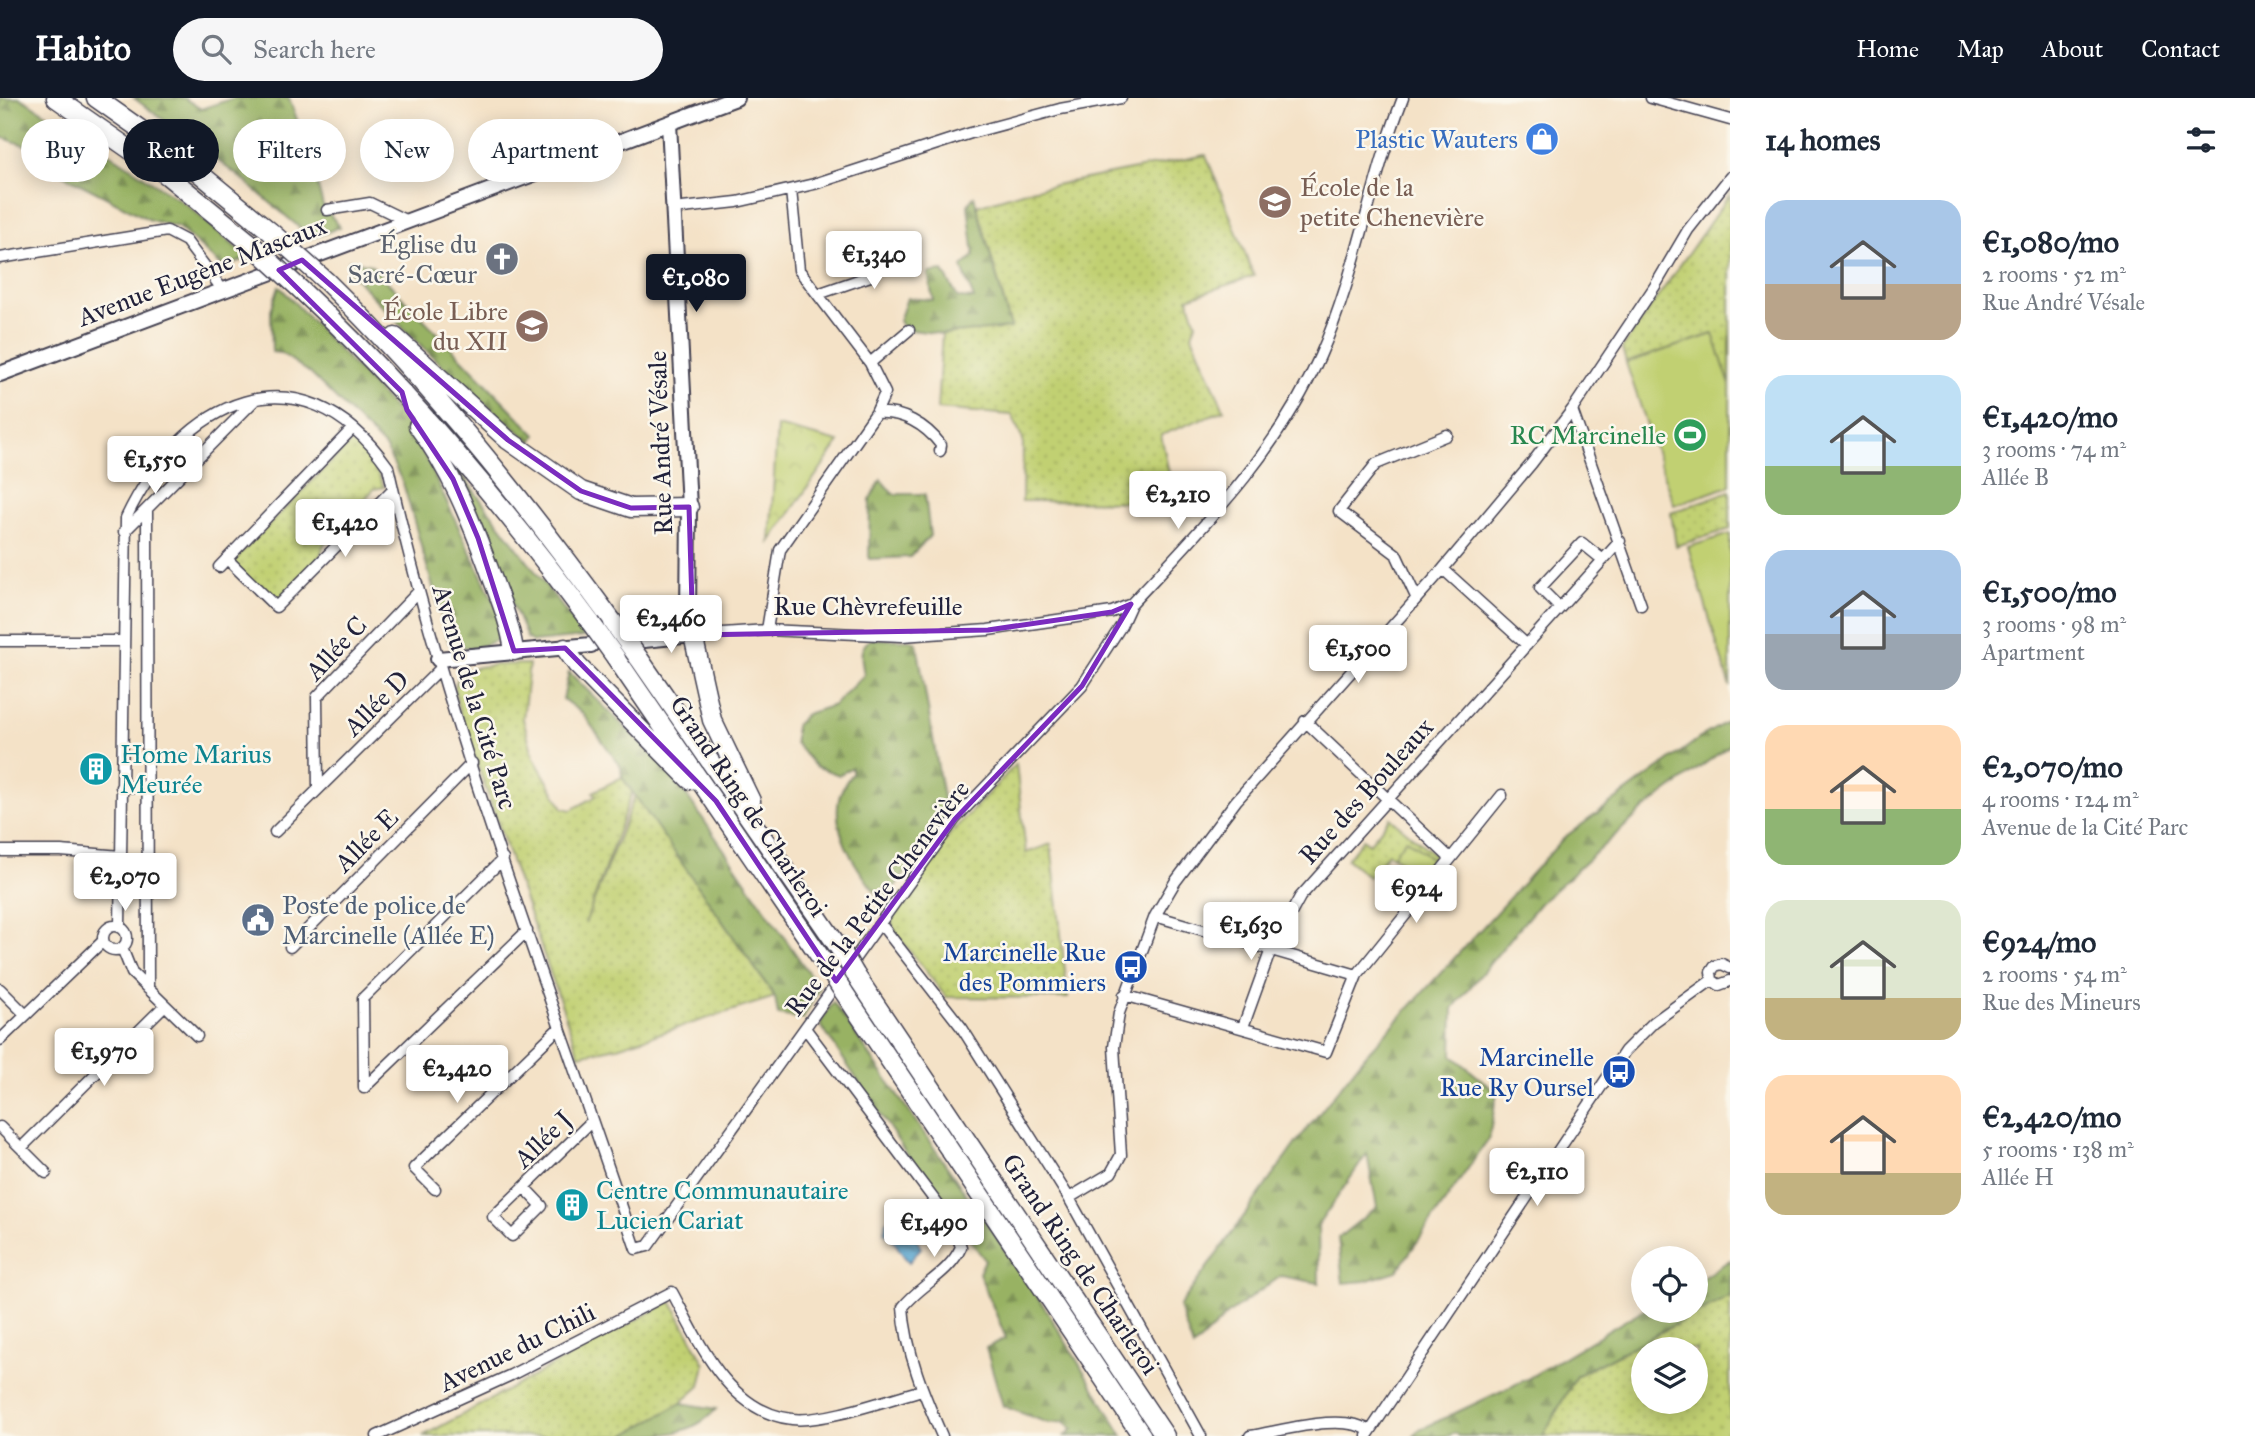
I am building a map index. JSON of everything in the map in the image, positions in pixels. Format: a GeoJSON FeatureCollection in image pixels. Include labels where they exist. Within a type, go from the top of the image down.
{"type":"FeatureCollection","features":[{"type":"Feature","properties":{"kind":"highway","name":"Grand Ring de Charleroi"},"geometry":{"type":"LineString","coordinates":[[56,98],[168,176],[250,243],[300,289],[402,392],[469,468],[591,623],[716,801],[1142,1436]]}},
{"type":"Feature","properties":{"kind":"highway","name":"Grand Ring de Charleroi"},"geometry":{"type":"LineString","coordinates":[[96,98],[181,158],[326,281],[370,325],[485,454],[614,622],[762,834],[1165,1436]]}},
{"type":"Feature","properties":{"kind":"highway"},"geometry":{"type":"LineString","coordinates":[[370,325],[397,338],[508,440],[582,492],[631,508],[689,508]]}},
{"type":"Feature","properties":{"kind":"highway"},"geometry":{"type":"LineString","coordinates":[[402,392],[407,410],[453,479],[508,621],[514,651]]}},
{"type":"Feature","properties":{"kind":"highway"},"geometry":{"type":"LineString","coordinates":[[693,635],[712,720],[755,808],[762,834]]}},
{"type":"Feature","properties":{"kind":"highway"},"geometry":{"type":"LineString","coordinates":[[565,648],[577,665],[691,782],[716,801]]}},
{"type":"Feature","properties":{"kind":"main road","name":"Avenue Eugène Mascaux"},"geometry":{"type":"LineString","coordinates":[[0,374],[736,98]]}},
{"type":"Feature","properties":{"kind":"main road","name":"Rue André Vésale"},"geometry":{"type":"LineString","coordinates":[[669,123],[689,508],[688,616],[693,635]]}},
{"type":"Feature","properties":{"kind":"main road","name":"Rue Chèvrefeuille"},"geometry":{"type":"LineString","coordinates":[[644,640],[693,635]]}},
{"type":"Feature","properties":{"kind":"main road"},"geometry":{"type":"LineString","coordinates":[[439,664],[514,651],[591,645]]}},
{"type":"Feature","properties":{"kind":"street"},"geometry":{"type":"LineString","coordinates":[[673,209],[737,202],[791,190],[971,133],[1060,109],[1121,98]]}},
{"type":"Feature","properties":{"kind":"street","name":"Rue de la Petite Chenevière"},"geometry":{"type":"LineString","coordinates":[[636,1249],[648,1246],[956,819],[1082,686],[1121,626],[1131,604],[1239,488],[1298,401],[1320,355],[1341,298],[1383,155],[1403,98]]}},
{"type":"Feature","properties":{"kind":"street"},"geometry":{"type":"LineString","coordinates":[[1651,98],[1730,120]]}},
{"type":"Feature","properties":{"kind":"street"},"geometry":{"type":"LineString","coordinates":[[1069,1198],[1111,1173],[1121,1155],[1114,1047],[1124,995],[1155,916],[1175,882],[1236,801],[1443,569],[1572,410],[1655,286],[1688,230],[1730,177]]}},
{"type":"Feature","properties":{"kind":"street"},"geometry":{"type":"LineString","coordinates":[[767,630],[780,550],[876,413],[885,393],[870,363],[799,270],[791,190]]}},
{"type":"Feature","properties":{"kind":"street"},"geometry":{"type":"LineString","coordinates":[[327,210],[370,203],[405,220]]}},
{"type":"Feature","properties":{"kind":"street"},"geometry":{"type":"LineString","coordinates":[[0,258],[167,231],[186,241],[222,289]]}},
{"type":"Feature","properties":{"kind":"street"},"geometry":{"type":"LineString","coordinates":[[818,294],[873,275],[867,249]]}},
{"type":"Feature","properties":{"kind":"street"},"geometry":{"type":"LineString","coordinates":[[870,363],[909,330]]}},
{"type":"Feature","properties":{"kind":"street"},"geometry":{"type":"LineString","coordinates":[[124,532],[256,398]]}},
{"type":"Feature","properties":{"kind":"street","name":"Avenue de la Cité Parc"},"geometry":{"type":"LineString","coordinates":[[120,927],[126,518],[138,493],[173,451],[202,422],[228,407],[256,398],[297,398],[332,410],[353,428],[388,467],[439,664],[636,1249]]}},
{"type":"Feature","properties":{"kind":"street"},"geometry":{"type":"LineString","coordinates":[[1572,410],[1641,605]]}},
{"type":"Feature","properties":{"kind":"street"},"geometry":{"type":"LineString","coordinates":[[876,413],[888,412],[905,416],[922,425],[941,445],[940,451]]}},
{"type":"Feature","properties":{"kind":"street"},"geometry":{"type":"LineString","coordinates":[[219,567],[353,428]]}},
{"type":"Feature","properties":{"kind":"street"},"geometry":{"type":"LineString","coordinates":[[1416,597],[1396,554],[1339,511],[1376,464],[1447,435]]}},
{"type":"Feature","properties":{"kind":"street"},"geometry":{"type":"LineString","coordinates":[[227,559],[276,607],[393,489]]}},
{"type":"Feature","properties":{"kind":"street"},"geometry":{"type":"LineString","coordinates":[[147,509],[148,989]]}},
{"type":"Feature","properties":{"kind":"street","name":"Rue des Bouleaux"},"geometry":{"type":"LineString","coordinates":[[1243,1027],[1270,952],[1300,897],[1620,541]]}},
{"type":"Feature","properties":{"kind":"street"},"geometry":{"type":"LineString","coordinates":[[1560,608],[1540,588],[1582,542],[1603,560]]}},
{"type":"Feature","properties":{"kind":"street"},"geometry":{"type":"LineString","coordinates":[[1443,569],[1527,645]]}},
{"type":"Feature","properties":{"kind":"street","name":"Allée C"},"geometry":{"type":"LineString","coordinates":[[318,789],[317,697],[419,591]]}},
{"type":"Feature","properties":{"kind":"street","name":"Rue Chèvrefeuille"},"geometry":{"type":"LineString","coordinates":[[693,635],[767,630],[902,636],[988,630],[1112,612],[1131,604]]}},
{"type":"Feature","properties":{"kind":"street"},"geometry":{"type":"LineString","coordinates":[[0,641],[123,641]]}},
{"type":"Feature","properties":{"kind":"street","name":"Allée D"},"geometry":{"type":"LineString","coordinates":[[275,832],[341,768],[439,664]]}},
{"type":"Feature","properties":{"kind":"street"},"geometry":{"type":"LineString","coordinates":[[1305,721],[1450,858]]}},
{"type":"Feature","properties":{"kind":"street","name":"Allée D"},"geometry":{"type":"LineString","coordinates":[[318,757],[331,768],[341,768]]}},
{"type":"Feature","properties":{"kind":"street","name":"Allée E"},"geometry":{"type":"LineString","coordinates":[[290,947],[472,763]]}},
{"type":"Feature","properties":{"kind":"street"},"geometry":{"type":"LineString","coordinates":[[121,788],[149,787]]}},
{"type":"Feature","properties":{"kind":"street"},"geometry":{"type":"LineString","coordinates":[[1124,995],[1326,1052],[1357,975],[1502,795]]}},
{"type":"Feature","properties":{"kind":"street"},"geometry":{"type":"LineString","coordinates":[[0,851],[61,851],[121,856]]}},
{"type":"Feature","properties":{"kind":"street"},"geometry":{"type":"LineString","coordinates":[[503,859],[363,998],[364,1088],[527,931]]}},
{"type":"Feature","properties":{"kind":"street"},"geometry":{"type":"LineString","coordinates":[[1155,916],[1270,952],[1357,975]]}},
{"type":"Feature","properties":{"kind":"street"},"geometry":{"type":"LineString","coordinates":[[880,923],[962,1028],[1069,1198],[1200,1436]]}},
{"type":"Feature","properties":{"kind":"street"},"geometry":{"type":"LineString","coordinates":[[0,1040],[103,941],[106,930],[120,927],[127,935],[122,948],[132,973],[198,1036]]}},
{"type":"Feature","properties":{"kind":"street"},"geometry":{"type":"LineString","coordinates":[[103,941],[111,950],[122,948]]}},
{"type":"Feature","properties":{"kind":"street"},"geometry":{"type":"LineString","coordinates":[[1712,980],[1712,969],[1728,967],[1730,953]]}},
{"type":"Feature","properties":{"kind":"street"},"geometry":{"type":"LineString","coordinates":[[1712,980],[1723,985],[1730,981]]}},
{"type":"Feature","properties":{"kind":"street"},"geometry":{"type":"LineString","coordinates":[[1250,1436],[1344,1421],[1362,1425],[1369,1433],[1625,1051],[1654,1022],[1712,980]]}},
{"type":"Feature","properties":{"kind":"street"},"geometry":{"type":"LineString","coordinates":[[0,989],[26,1016]]}},
{"type":"Feature","properties":{"kind":"street"},"geometry":{"type":"LineString","coordinates":[[21,1148],[164,1006]]}},
{"type":"Feature","properties":{"kind":"street"},"geometry":{"type":"LineString","coordinates":[[435,1189],[414,1168],[560,1027]]}},
{"type":"Feature","properties":{"kind":"street"},"geometry":{"type":"LineString","coordinates":[[805,1028],[954,1226],[961,1247],[954,1264],[924,1286],[903,1307],[904,1325],[922,1390],[943,1436]]}},
{"type":"Feature","properties":{"kind":"street","name":"Allée J"},"geometry":{"type":"LineString","coordinates":[[524,1187],[542,1206],[512,1236],[493,1217],[592,1121]]}},
{"type":"Feature","properties":{"kind":"street"},"geometry":{"type":"LineString","coordinates":[[0,1128],[46,1174]]}},
{"type":"Feature","properties":{"kind":"street","name":"Avenue du Chili"},"geometry":{"type":"LineString","coordinates":[[377,1436],[511,1375],[672,1292],[709,1360],[730,1388],[778,1416],[794,1419],[823,1415],[922,1390]]}},
{"type":"Feature","properties":{"kind":"highlighted area"},"geometry":{"type":"Polygon","coordinates":[[[302,260],[508,440],[581,491],[631,508],[689,507],[693,635],[988,630],[1112,612],[1131,604],[1082,686],[955,819],[836,981],[716,801],[565,648],[514,651],[478,538],[453,479],[407,410],[402,392],[279,270],[302,260]]]}},
{"type":"Feature","properties":{"kind":"green space"},"geometry":{"type":"Polygon","coordinates":[[[0,98],[20,98],[55,119],[21,119],[21,144],[0,137],[0,98]]]}},
{"type":"Feature","properties":{"kind":"green space"},"geometry":{"type":"Polygon","coordinates":[[[134,98],[184,98],[201,109],[234,98],[289,98],[297,119],[233,119],[233,172],[219,162],[219,119],[162,119],[134,98]]]}},
{"type":"Feature","properties":{"kind":"green space"},"geometry":{"type":"Polygon","coordinates":[[[109,153],[123,163],[123,182],[152,182],[187,205],[248,258],[224,268],[178,227],[150,220],[77,182],[109,182],[109,153]]]}},
{"type":"Feature","properties":{"kind":"green space"},"geometry":{"type":"Polygon","coordinates":[[[1206,155],[1254,276],[1188,298],[1196,323],[1192,335],[1224,410],[1161,435],[1175,502],[1022,501],[1023,440],[1012,415],[937,409],[942,334],[1011,327],[977,206],[1025,191],[1206,155]]]}},
{"type":"Feature","properties":{"kind":"green space"},"geometry":{"type":"Polygon","coordinates":[[[246,182],[317,182],[323,206],[340,227],[312,238],[246,182]]]}},
{"type":"Feature","properties":{"kind":"green space"},"geometry":{"type":"Polygon","coordinates":[[[1730,194],[1730,385],[1712,334],[1626,363],[1622,348],[1730,194]]]}},
{"type":"Feature","properties":{"kind":"green space"},"geometry":{"type":"Polygon","coordinates":[[[974,196],[1011,328],[942,334],[904,329],[899,321],[907,298],[933,300],[928,273],[943,271],[958,298],[974,299],[962,267],[974,256],[968,205],[974,196]]]}},
{"type":"Feature","properties":{"kind":"green space"},"geometry":{"type":"Polygon","coordinates":[[[349,260],[371,265],[536,435],[532,442],[483,402],[413,338],[348,269],[349,260]]]}},
{"type":"Feature","properties":{"kind":"green space"},"geometry":{"type":"Polygon","coordinates":[[[279,286],[399,414],[426,458],[502,619],[497,640],[473,649],[449,643],[403,483],[385,447],[310,373],[281,353],[272,352],[271,310],[279,286]]]}},
{"type":"Feature","properties":{"kind":"green space","name":"RC Marcinelle"},"geometry":{"type":"Polygon","coordinates":[[[1713,334],[1730,385],[1730,486],[1674,505],[1626,363],[1713,334]]]}},
{"type":"Feature","properties":{"kind":"green space"},"geometry":{"type":"Polygon","coordinates":[[[777,426],[839,442],[770,542],[777,426]]]}},
{"type":"Feature","properties":{"kind":"green space"},"geometry":{"type":"Polygon","coordinates":[[[353,440],[373,463],[384,487],[374,489],[324,544],[320,557],[278,601],[269,600],[231,563],[353,440]]]}},
{"type":"Feature","properties":{"kind":"green space"},"geometry":{"type":"Polygon","coordinates":[[[453,463],[585,637],[533,642],[527,638],[453,463]]]}},
{"type":"Feature","properties":{"kind":"green space"},"geometry":{"type":"Polygon","coordinates":[[[881,480],[893,494],[925,494],[930,536],[910,557],[869,559],[870,499],[881,480]]]}},
{"type":"Feature","properties":{"kind":"green space"},"geometry":{"type":"Polygon","coordinates":[[[1730,491],[1730,529],[1676,546],[1671,513],[1730,491]]]}},
{"type":"Feature","properties":{"kind":"green space"},"geometry":{"type":"Polygon","coordinates":[[[1730,534],[1730,687],[1688,547],[1730,534]]]}},
{"type":"Feature","properties":{"kind":"green space"},"geometry":{"type":"Polygon","coordinates":[[[871,639],[912,640],[917,644],[945,809],[943,824],[883,902],[852,858],[839,824],[838,807],[842,790],[852,774],[852,767],[839,775],[815,766],[795,743],[795,726],[806,714],[834,705],[864,675],[862,650],[871,639]]]}},
{"type":"Feature","properties":{"kind":"green space"},"geometry":{"type":"Polygon","coordinates":[[[529,664],[523,719],[534,758],[563,808],[571,810],[596,796],[593,792],[622,777],[632,792],[585,924],[635,795],[775,997],[617,1047],[579,1055],[455,694],[458,678],[465,672],[486,666],[529,664]]]}},
{"type":"Feature","properties":{"kind":"green space"},"geometry":{"type":"Polygon","coordinates":[[[569,672],[672,774],[819,988],[803,1019],[778,1015],[775,997],[622,777],[621,767],[583,714],[563,699],[569,672]]]}},
{"type":"Feature","properties":{"kind":"green space"},"geometry":{"type":"Polygon","coordinates":[[[1730,720],[1730,745],[1644,809],[1540,903],[1453,1008],[1452,1055],[1497,1093],[1489,1138],[1397,1271],[1365,1281],[1343,1283],[1338,1238],[1377,1207],[1367,1154],[1318,1225],[1319,1283],[1281,1276],[1229,1313],[1193,1348],[1179,1307],[1296,1143],[1364,1057],[1565,837],[1704,735],[1730,720]]]}},
{"type":"Feature","properties":{"kind":"green space"},"geometry":{"type":"Polygon","coordinates":[[[1016,764],[1026,853],[1051,844],[1068,998],[946,997],[895,932],[891,920],[950,834],[1016,764]]]}},
{"type":"Feature","properties":{"kind":"green space"},"geometry":{"type":"Polygon","coordinates":[[[1390,818],[1435,855],[1432,859],[1406,839],[1393,856],[1388,853],[1369,877],[1347,859],[1363,839],[1369,844],[1390,818]]]}},
{"type":"Feature","properties":{"kind":"green space"},"geometry":{"type":"Polygon","coordinates":[[[1406,839],[1432,859],[1419,876],[1393,856],[1406,839]]]}},
{"type":"Feature","properties":{"kind":"green space"},"geometry":{"type":"Polygon","coordinates":[[[833,1002],[1047,1311],[1123,1436],[1065,1436],[1073,1429],[1064,1422],[1048,1423],[1003,1406],[986,1348],[1006,1338],[979,1273],[985,1260],[912,1162],[820,1024],[833,1002]]]}},
{"type":"Feature","properties":{"kind":"green space"},"geometry":{"type":"Polygon","coordinates":[[[1730,1260],[1730,1296],[1708,1307],[1708,1274],[1730,1260]]]}},
{"type":"Feature","properties":{"kind":"green space"},"geometry":{"type":"Polygon","coordinates":[[[1730,1296],[1730,1436],[1541,1436],[1576,1376],[1631,1347],[1631,1414],[1708,1414],[1708,1337],[1651,1337],[1678,1323],[1708,1323],[1708,1307],[1730,1296]]]}},
{"type":"Feature","properties":{"kind":"green space"},"geometry":{"type":"Polygon","coordinates":[[[671,1301],[705,1364],[700,1386],[681,1403],[624,1436],[423,1436],[671,1301]]]}},
{"type":"Feature","properties":{"kind":"green space"},"geometry":{"type":"Polygon","coordinates":[[[1631,1317],[1631,1323],[1678,1323],[1651,1337],[1631,1337],[1631,1347],[1576,1376],[1543,1436],[1459,1436],[1456,1433],[1447,1436],[1414,1436],[1417,1431],[1527,1379],[1631,1317]]]}},
{"type":"Feature","properties":{"kind":"green space"},"geometry":{"type":"Polygon","coordinates":[[[681,1403],[716,1409],[697,1425],[674,1433],[624,1436],[681,1403]]]}},
{"type":"Feature","properties":{"kind":"water"},"geometry":{"type":"Polygon","coordinates":[[[894,1217],[907,1223],[921,1248],[909,1262],[892,1238],[884,1232],[886,1222],[894,1217]]]}},
{"type":"Feature","properties":{"kind":"place","name":"Plastic Wauters"},"geometry":{"type":"Point","coordinates":[1542,139]}},
{"type":"Feature","properties":{"kind":"place","name":"École de la petite Chenevière"},"geometry":{"type":"Point","coordinates":[1275,202]}},
{"type":"Feature","properties":{"kind":"place","name":"Église du Sacré-Cœur"},"geometry":{"type":"Point","coordinates":[502,259]}},
{"type":"Feature","properties":{"kind":"place","name":"École Libre du XII"},"geometry":{"type":"Point","coordinates":[532,326]}},
{"type":"Feature","properties":{"kind":"place","name":"RC Marcinelle"},"geometry":{"type":"Point","coordinates":[1690,435]}},
{"type":"Feature","properties":{"kind":"place","name":"Home Marius Meurée"},"geometry":{"type":"Point","coordinates":[96,769]}},
{"type":"Feature","properties":{"kind":"place","name":"Poste de police de Marcinelle (Allée E)"},"geometry":{"type":"Point","coordinates":[258,920]}},
{"type":"Feature","properties":{"kind":"place","name":"Marcinelle Rue des Pommiers"},"geometry":{"type":"Point","coordinates":[1131,967]}},
{"type":"Feature","properties":{"kind":"place","name":"Marcinelle Rue Ry Oursel"},"geometry":{"type":"Point","coordinates":[1619,1072]}},
{"type":"Feature","properties":{"kind":"place","name":"Centre Communautaire Lucien Cariat"},"geometry":{"type":"Point","coordinates":[572,1205]}}]}
